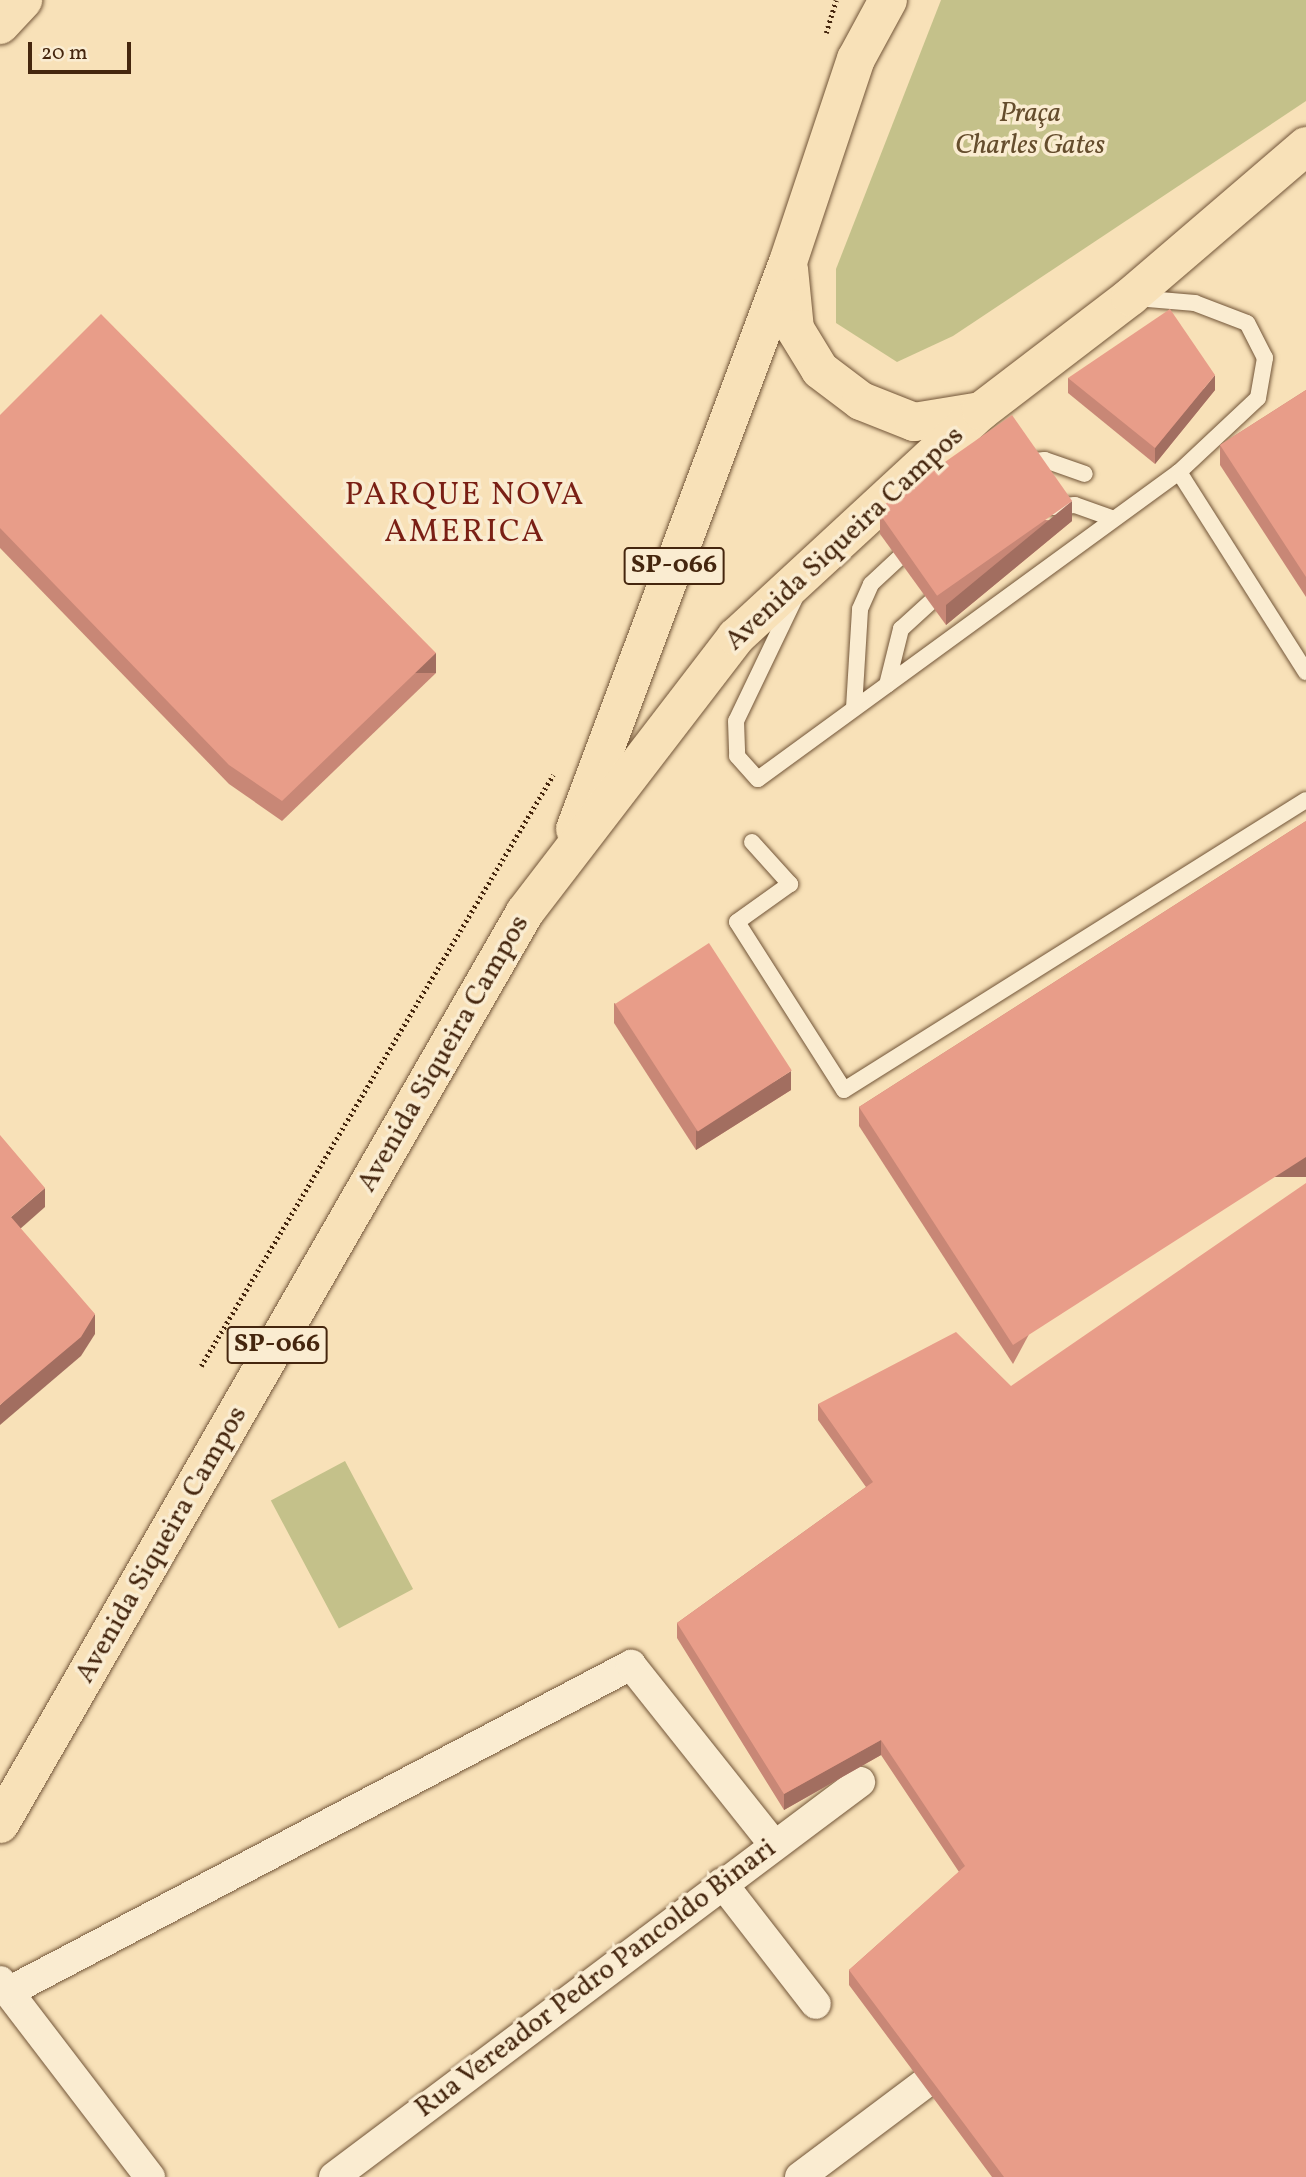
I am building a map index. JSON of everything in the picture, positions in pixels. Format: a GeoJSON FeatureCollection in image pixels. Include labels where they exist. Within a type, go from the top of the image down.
{"type":"FeatureCollection","features":[{"type":"Feature","properties":{"kind":"main road"},"geometry":{"type":"LineString","coordinates":[[0,25],[23,0]]}},
{"type":"Feature","properties":{"kind":"main road"},"geometry":{"type":"LineString","coordinates":[[856,59],[875,0]]}},
{"type":"Feature","properties":{"kind":"main road"},"geometry":{"type":"LineString","coordinates":[[856,59],[888,0]]}},
{"type":"Feature","properties":{"kind":"main road","name":"SP-066"},"geometry":{"type":"LineString","coordinates":[[788,262],[856,59]]}},
{"type":"Feature","properties":{"kind":"main road","name":"SP-066"},"geometry":{"type":"LineString","coordinates":[[981,411],[1130,297],[1306,146]]}},
{"type":"Feature","properties":{"kind":"main road"},"geometry":{"type":"LineString","coordinates":[[788,262],[795,329],[820,370],[861,401],[914,422],[981,411]]}},
{"type":"Feature","properties":{"kind":"main road","name":"Avenida Siqueira Campos"},"geometry":{"type":"LineString","coordinates":[[559,870],[788,262]]}},
{"type":"Feature","properties":{"kind":"main road","name":"Avenida Siqueira Campos"},"geometry":{"type":"LineString","coordinates":[[0,1824],[525,912],[736,637],[981,411]]}},
{"type":"Feature","properties":{"kind":"street"},"geometry":{"type":"LineString","coordinates":[[150,2177],[4,1987],[631,1665],[774,1845]]}},
{"type":"Feature","properties":{"kind":"street","name":"Rua Vereador Pedro Pancoldo Binari"},"geometry":{"type":"LineString","coordinates":[[334,2177],[722,1883],[860,1782]]}},
{"type":"Feature","properties":{"kind":"street"},"geometry":{"type":"LineString","coordinates":[[722,1883],[816,2004]]}},
{"type":"Feature","properties":{"kind":"street"},"geometry":{"type":"LineString","coordinates":[[800,2177],[932,2078]]}},
{"type":"Feature","properties":{"kind":"lane"},"geometry":{"type":"LineString","coordinates":[[809,570],[736,721],[737,756],[758,779],[1179,472],[1258,398],[1265,358],[1247,323],[1195,303],[1130,297]]}},
{"type":"Feature","properties":{"kind":"lane"},"geometry":{"type":"LineString","coordinates":[[1008,470],[1019,462],[1045,460],[1085,474]]}},
{"type":"Feature","properties":{"kind":"lane"},"geometry":{"type":"LineString","coordinates":[[1179,472],[1306,672]]}},
{"type":"Feature","properties":{"kind":"lane"},"geometry":{"type":"LineString","coordinates":[[1039,516],[1050,507],[1075,505],[1115,519]]}},
{"type":"Feature","properties":{"kind":"lane"},"geometry":{"type":"LineString","coordinates":[[854,708],[860,609],[871,584],[933,529]]}},
{"type":"Feature","properties":{"kind":"lane"},"geometry":{"type":"LineString","coordinates":[[887,685],[901,629],[963,574]]}},
{"type":"Feature","properties":{"kind":"lane"},"geometry":{"type":"LineString","coordinates":[[752,842],[790,884],[737,922],[844,1090],[1306,800]]}},
{"type":"Feature","properties":{"kind":"path"},"geometry":{"type":"LineString","coordinates":[[823,40],[836,0]]}},
{"type":"Feature","properties":{"kind":"path"},"geometry":{"type":"LineString","coordinates":[[201,1366],[555,773]]}},
{"type":"Feature","properties":{"kind":"green space","name":"Praça Charles Gates"},"geometry":{"type":"Polygon","coordinates":[[[941,0],[1306,0],[1306,101],[953,336],[897,362],[836,323],[836,269],[941,0]]]}},
{"type":"Feature","properties":{"kind":"green space"},"geometry":{"type":"Polygon","coordinates":[[[345,1461],[413,1589],[339,1628],[271,1500],[345,1461]]]}},
{"type":"Feature","properties":{"kind":"building"},"geometry":{"type":"Polygon","coordinates":[[[1170,309],[1215,375],[1155,448],[1068,378],[1170,309]]]}},
{"type":"Feature","properties":{"kind":"building"},"geometry":{"type":"Polygon","coordinates":[[[101,314],[436,653],[282,801],[229,765],[0,528],[0,415],[101,314]]]}},
{"type":"Feature","properties":{"kind":"building"},"geometry":{"type":"Polygon","coordinates":[[[1306,390],[1306,577],[1220,445],[1306,390]]]}},
{"type":"Feature","properties":{"kind":"building"},"geometry":{"type":"Polygon","coordinates":[[[1012,415],[1072,501],[937,596],[877,510],[1012,415]]]}},
{"type":"Feature","properties":{"kind":"building"},"geometry":{"type":"Polygon","coordinates":[[[1306,821],[1306,1157],[1013,1345],[859,1107],[1306,821]]]}},
{"type":"Feature","properties":{"kind":"building"},"geometry":{"type":"Polygon","coordinates":[[[709,943],[792,1070],[698,1131],[615,1004],[709,943]]]}},
{"type":"Feature","properties":{"kind":"building"},"geometry":{"type":"Polygon","coordinates":[[[0,1135],[45,1188],[11,1217],[95,1314],[81,1337],[0,1405],[0,1135]]]}},
{"type":"Feature","properties":{"kind":"building"},"geometry":{"type":"Polygon","coordinates":[[[1306,1183],[1306,2177],[1004,2177],[849,1970],[965,1866],[881,1740],[784,1794],[677,1623],[873,1482],[818,1404],[956,1332],[1011,1386],[1306,1183]]]}},
{"type":"Feature","properties":{"kind":"district","name":"PARQUE NOVA AMERICA"},"geometry":{"type":"Point","coordinates":[465,516]}}]}
